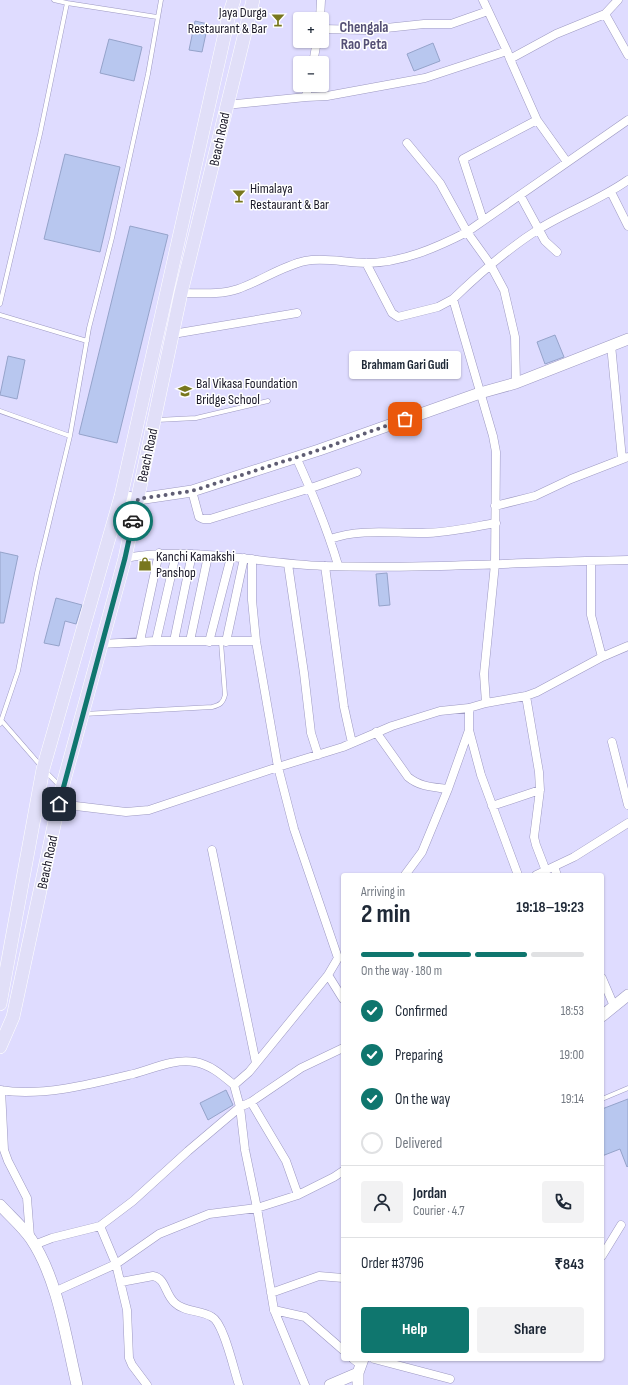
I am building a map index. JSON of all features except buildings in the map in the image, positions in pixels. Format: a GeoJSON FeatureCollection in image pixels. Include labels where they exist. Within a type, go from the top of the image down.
{"type":"FeatureCollection","features":[{"type":"Feature","properties":{"kind":"main road","name":"Beach Road"},"geometry":{"type":"LineString","coordinates":[[0,1001],[43,769],[121,496],[229,15],[234,0]]}},
{"type":"Feature","properties":{"kind":"main road","name":"Beach Road"},"geometry":{"type":"LineString","coordinates":[[0,1047],[13,1017],[62,788],[125,558],[181,293],[253,0]]}},
{"type":"Feature","properties":{"kind":"main road"},"geometry":{"type":"LineString","coordinates":[[201,138],[218,141]]}},
{"type":"Feature","properties":{"kind":"street"},"geometry":{"type":"LineString","coordinates":[[320,12],[321,0]]}},
{"type":"Feature","properties":{"kind":"street"},"geometry":{"type":"LineString","coordinates":[[483,0],[537,120],[567,162]]}},
{"type":"Feature","properties":{"kind":"street"},"geometry":{"type":"LineString","coordinates":[[510,59],[556,34],[605,14],[618,0]]}},
{"type":"Feature","properties":{"kind":"street"},"geometry":{"type":"LineString","coordinates":[[329,29],[367,30],[424,24],[451,24],[488,11]]}},
{"type":"Feature","properties":{"kind":"street"},"geometry":{"type":"LineString","coordinates":[[605,14],[628,55]]}},
{"type":"Feature","properties":{"kind":"street"},"geometry":{"type":"LineString","coordinates":[[226,105],[350,93],[425,78],[507,51]]}},
{"type":"Feature","properties":{"kind":"street"},"geometry":{"type":"LineString","coordinates":[[306,97],[307,92]]}},
{"type":"Feature","properties":{"kind":"street"},"geometry":{"type":"LineString","coordinates":[[482,220],[464,159],[537,120]]}},
{"type":"Feature","properties":{"kind":"street"},"geometry":{"type":"LineString","coordinates":[[181,293],[224,292],[238,289],[296,263],[308,260],[366,263],[387,261],[440,246],[467,232],[482,220],[628,120]]}},
{"type":"Feature","properties":{"kind":"street"},"geometry":{"type":"LineString","coordinates":[[406,142],[440,182],[467,232],[490,264],[504,290],[513,330],[516,383]]}},
{"type":"Feature","properties":{"kind":"street"},"geometry":{"type":"LineString","coordinates":[[366,263],[392,313],[398,317],[438,307],[453,299],[490,264],[539,229],[611,192],[628,180]]}},
{"type":"Feature","properties":{"kind":"street"},"geometry":{"type":"LineString","coordinates":[[611,192],[628,226]]}},
{"type":"Feature","properties":{"kind":"street"},"geometry":{"type":"LineString","coordinates":[[520,195],[545,241],[557,252]]}},
{"type":"Feature","properties":{"kind":"street"},"geometry":{"type":"LineString","coordinates":[[453,299],[493,436],[496,452],[497,483],[495,506],[495,564],[484,674],[486,703]]}},
{"type":"Feature","properties":{"kind":"street"},"geometry":{"type":"LineString","coordinates":[[173,334],[297,313]]}},
{"type":"Feature","properties":{"kind":"street"},"geometry":{"type":"LineString","coordinates":[[121,496],[138,499],[192,491],[296,457],[480,393],[516,383],[628,339]]}},
{"type":"Feature","properties":{"kind":"street"},"geometry":{"type":"LineString","coordinates":[[495,506],[534,496],[571,479],[625,458],[611,345]]}},
{"type":"Feature","properties":{"kind":"street"},"geometry":{"type":"LineString","coordinates":[[296,457],[311,488],[338,565]]}},
{"type":"Feature","properties":{"kind":"street"},"geometry":{"type":"LineString","coordinates":[[192,491],[199,517],[203,519],[210,519],[311,488],[357,472]]}},
{"type":"Feature","properties":{"kind":"street"},"geometry":{"type":"LineString","coordinates":[[330,539],[344,534],[386,532],[420,534],[496,523]]}},
{"type":"Feature","properties":{"kind":"street"},"geometry":{"type":"LineString","coordinates":[[140,641],[159,553]]}},
{"type":"Feature","properties":{"kind":"street"},"geometry":{"type":"LineString","coordinates":[[125,558],[159,553],[192,554],[244,558],[288,564],[390,567],[628,560]]}},
{"type":"Feature","properties":{"kind":"street"},"geometry":{"type":"LineString","coordinates":[[156,641],[176,554]]}},
{"type":"Feature","properties":{"kind":"street"},"geometry":{"type":"LineString","coordinates":[[174,641],[192,554]]}},
{"type":"Feature","properties":{"kind":"street"},"geometry":{"type":"LineString","coordinates":[[190,641],[208,556]]}},
{"type":"Feature","properties":{"kind":"street"},"geometry":{"type":"LineString","coordinates":[[210,642],[231,557]]}},
{"type":"Feature","properties":{"kind":"street"},"geometry":{"type":"LineString","coordinates":[[224,642],[244,558]]}},
{"type":"Feature","properties":{"kind":"street"},"geometry":{"type":"LineString","coordinates":[[234,1085],[256,1063],[328,975],[341,955],[294,829],[278,767],[256,641],[252,600],[252,559]]}},
{"type":"Feature","properties":{"kind":"street"},"geometry":{"type":"LineString","coordinates":[[591,561],[591,615],[602,657]]}},
{"type":"Feature","properties":{"kind":"street"},"geometry":{"type":"LineString","coordinates":[[288,564],[311,733],[318,755]]}},
{"type":"Feature","properties":{"kind":"street"},"geometry":{"type":"LineString","coordinates":[[325,566],[344,707],[352,743]]}},
{"type":"Feature","properties":{"kind":"street"},"geometry":{"type":"LineString","coordinates":[[101,644],[140,641],[256,641]]}},
{"type":"Feature","properties":{"kind":"street"},"geometry":{"type":"LineString","coordinates":[[59,804],[137,813],[150,810],[318,755],[352,743],[376,732],[440,711],[469,708],[486,703],[526,696],[537,692],[602,657],[628,646]]}},
{"type":"Feature","properties":{"kind":"street"},"geometry":{"type":"LineString","coordinates":[[526,696],[539,772],[540,790],[534,837],[546,871]]}},
{"type":"Feature","properties":{"kind":"street"},"geometry":{"type":"LineString","coordinates":[[407,873],[422,852],[448,789],[468,730],[469,708]]}},
{"type":"Feature","properties":{"kind":"street"},"geometry":{"type":"LineString","coordinates":[[468,730],[481,775],[517,873]]}},
{"type":"Feature","properties":{"kind":"street"},"geometry":{"type":"LineString","coordinates":[[376,732],[408,777],[422,786],[448,789]]}},
{"type":"Feature","properties":{"kind":"street"},"geometry":{"type":"LineString","coordinates":[[612,742],[628,805]]}},
{"type":"Feature","properties":{"kind":"street"},"geometry":{"type":"LineString","coordinates":[[492,806],[540,790]]}},
{"type":"Feature","properties":{"kind":"street"},"geometry":{"type":"LineString","coordinates":[[541,873],[554,867],[628,823]]}},
{"type":"Feature","properties":{"kind":"street"},"geometry":{"type":"LineString","coordinates":[[212,850],[256,1063]]}},
{"type":"Feature","properties":{"kind":"street"},"geometry":{"type":"LineString","coordinates":[[412,866],[415,873]]}},
{"type":"Feature","properties":{"kind":"street"},"geometry":{"type":"LineString","coordinates":[[554,867],[556,873]]}},
{"type":"Feature","properties":{"kind":"street"},"geometry":{"type":"LineString","coordinates":[[328,975],[341,996]]}},
{"type":"Feature","properties":{"kind":"street"},"geometry":{"type":"LineString","coordinates":[[604,983],[614,1006]]}},
{"type":"Feature","properties":{"kind":"street"},"geometry":{"type":"LineString","coordinates":[[604,1014],[628,995]]}},
{"type":"Feature","properties":{"kind":"street"},"geometry":{"type":"LineString","coordinates":[[32,1242],[100,1226],[133,1201],[188,1151],[240,1107],[251,1102],[301,1068],[341,1049]]}},
{"type":"Feature","properties":{"kind":"street"},"geometry":{"type":"LineString","coordinates":[[32,1242],[27,1198],[4,1150],[1,1090],[23,1092],[75,1087],[98,1083],[170,1063],[195,1061],[214,1068],[234,1085],[240,1107],[245,1150],[257,1208],[274,1310],[305,1385]]}},
{"type":"Feature","properties":{"kind":"street"},"geometry":{"type":"LineString","coordinates":[[251,1102],[286,1161],[298,1195]]}},
{"type":"Feature","properties":{"kind":"street"},"geometry":{"type":"LineString","coordinates":[[54,1292],[116,1264],[159,1234],[209,1214],[257,1208],[298,1195],[334,1177],[341,1172]]}},
{"type":"Feature","properties":{"kind":"street"},"geometry":{"type":"LineString","coordinates":[[0,1205],[32,1242],[54,1292],[77,1385]]}},
{"type":"Feature","properties":{"kind":"street"},"geometry":{"type":"LineString","coordinates":[[604,1253],[620,1225]]}},
{"type":"Feature","properties":{"kind":"street"},"geometry":{"type":"LineString","coordinates":[[100,1226],[116,1264],[121,1282],[127,1310],[129,1358],[132,1365],[148,1385]]}},
{"type":"Feature","properties":{"kind":"street"},"geometry":{"type":"LineString","coordinates":[[121,1282],[152,1276],[158,1277],[169,1297],[176,1305],[213,1317],[221,1329],[239,1385]]}},
{"type":"Feature","properties":{"kind":"street"},"geometry":{"type":"LineString","coordinates":[[271,1293],[318,1276],[341,1278]]}},
{"type":"Feature","properties":{"kind":"street"},"geometry":{"type":"LineString","coordinates":[[274,1310],[305,1317],[341,1348]]}},
{"type":"Feature","properties":{"kind":"street"},"geometry":{"type":"LineString","coordinates":[[382,1361],[450,1379]]}},
{"type":"Feature","properties":{"kind":"street"},"geometry":{"type":"LineString","coordinates":[[330,1385],[358,1364]]}},
{"type":"Feature","properties":{"kind":"street"},"geometry":{"type":"LineString","coordinates":[[358,1364],[358,1385]]}},
{"type":"Feature","properties":{"kind":"lane"},"geometry":{"type":"LineString","coordinates":[[54,0],[157,17]]}},
{"type":"Feature","properties":{"kind":"lane"},"geometry":{"type":"LineString","coordinates":[[62,788],[43,769],[1,721],[18,671],[37,573],[70,436],[86,341],[148,74],[157,17],[162,0]]}},
{"type":"Feature","properties":{"kind":"lane"},"geometry":{"type":"LineString","coordinates":[[0,304],[40,134],[67,3]]}},
{"type":"Feature","properties":{"kind":"lane"},"geometry":{"type":"LineString","coordinates":[[0,315],[86,341]]}},
{"type":"Feature","properties":{"kind":"lane"},"geometry":{"type":"LineString","coordinates":[[155,420],[196,418],[268,401]]}},
{"type":"Feature","properties":{"kind":"lane"},"geometry":{"type":"LineString","coordinates":[[0,411],[70,436]]}},
{"type":"Feature","properties":{"kind":"lane"},"geometry":{"type":"LineString","coordinates":[[82,714],[212,707],[219,705],[223,701],[225,695],[224,642]]}},
{"type":"Feature","properties":{"kind":"lane"},"geometry":{"type":"LineString","coordinates":[[604,1099],[628,1088]]}},
{"type":"Feature","properties":{"kind":"way so far"},"geometry":{"type":"LineString","coordinates":[[133,521],[138,499],[192,491],[319,450],[405,419]]}},
{"type":"Feature","properties":{"kind":"place","name":"Jaya Durga Restaurant & Bar"},"geometry":{"type":"Point","coordinates":[278,20]}},
{"type":"Feature","properties":{"kind":"place","name":"Himalaya Restaurant & Bar"},"geometry":{"type":"Point","coordinates":[239,196]}},
{"type":"Feature","properties":{"kind":"place","name":"Bal Vikasa Foundation Bridge School"},"geometry":{"type":"Point","coordinates":[185,391]}},
{"type":"Feature","properties":{"kind":"place","name":"Brahmam Gari Gudi"},"geometry":{"type":"Point","coordinates":[405,419]}},
{"type":"Feature","properties":{"kind":"place","name":"Kanchi Kamakshi Panshop"},"geometry":{"type":"Point","coordinates":[145,564]}},
{"type":"Feature","properties":{"kind":"district","name":"Chengala Rao Peta"},"geometry":{"type":"Point","coordinates":[364,36]}},
{"type":"Feature","properties":{"kind":"route"},"geometry":{"type":"LineString","coordinates":[[59,804],[62,788],[125,558],[133,521]]}}]}
